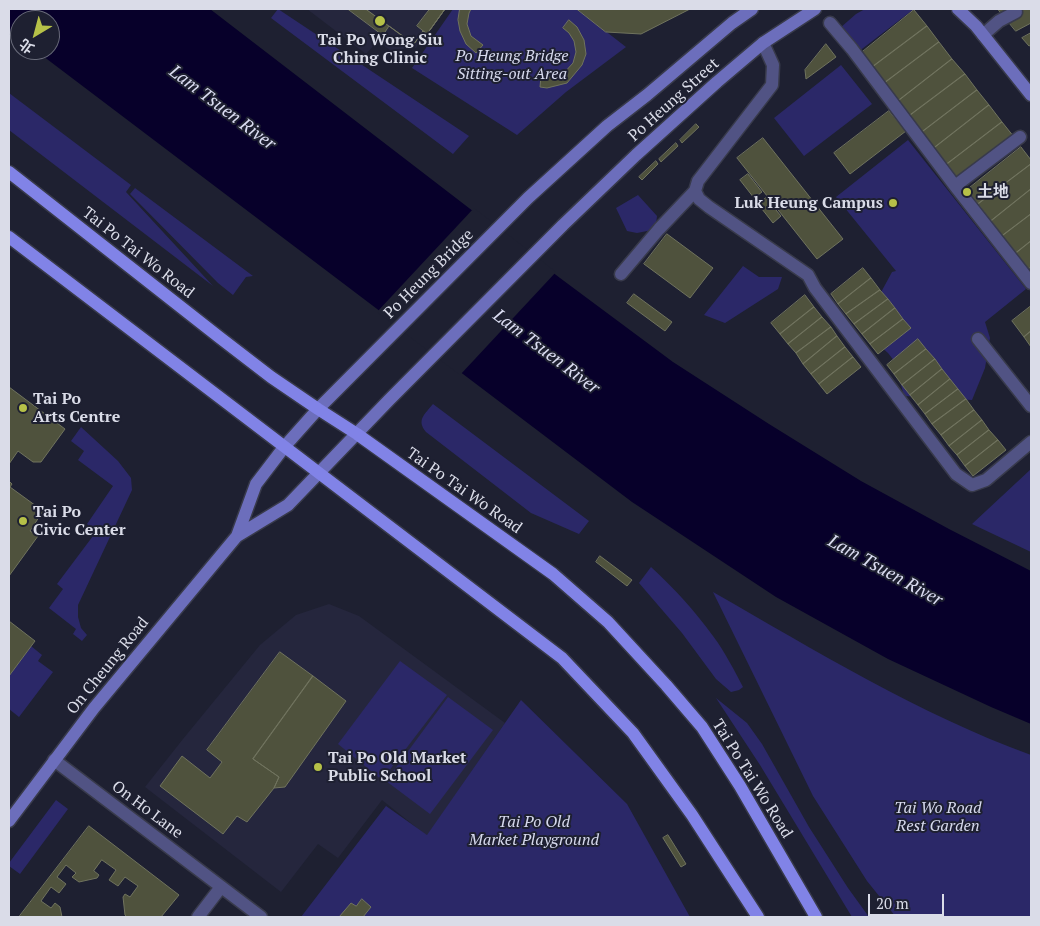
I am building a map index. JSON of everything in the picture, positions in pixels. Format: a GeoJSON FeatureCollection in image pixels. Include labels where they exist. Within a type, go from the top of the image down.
{"type":"FeatureCollection","features":[{"type":"Feature","properties":{"kind":"main road","name":"Po Heung Street"},"geometry":{"type":"LineString","coordinates":[[528,198],[607,126],[732,23],[752,9]]}},
{"type":"Feature","properties":{"kind":"main road","name":"Po Heung Street"},"geometry":{"type":"LineString","coordinates":[[390,400],[562,225],[636,155],[762,43],[815,9]]}},
{"type":"Feature","properties":{"kind":"main road"},"geometry":{"type":"LineString","coordinates":[[958,9],[980,31],[1031,95]]}},
{"type":"Feature","properties":{"kind":"main road"},"geometry":{"type":"LineString","coordinates":[[968,9],[980,31]]}},
{"type":"Feature","properties":{"kind":"main road","name":"Tai Po Tai Wo Road"},"geometry":{"type":"LineString","coordinates":[[9,172],[271,377],[357,434],[553,574],[608,622],[702,727],[740,786],[816,916]]}},
{"type":"Feature","properties":{"kind":"main road","name":"Po Heung Bridge"},"geometry":{"type":"LineString","coordinates":[[354,374],[528,198]]}},
{"type":"Feature","properties":{"kind":"main road"},"geometry":{"type":"LineString","coordinates":[[9,237],[562,658],[633,733],[692,815],[758,917]]}},
{"type":"Feature","properties":{"kind":"main road","name":"On Cheung Road"},"geometry":{"type":"LineString","coordinates":[[237,536],[256,484],[285,446],[318,409],[354,374]]}},
{"type":"Feature","properties":{"kind":"main road","name":"On Cheung Road"},"geometry":{"type":"LineString","coordinates":[[9,821],[105,694],[237,536],[288,505],[390,400]]}},
{"type":"Feature","properties":{"kind":"street"},"geometry":{"type":"LineString","coordinates":[[980,31],[1016,12]]}},
{"type":"Feature","properties":{"kind":"street"},"geometry":{"type":"LineString","coordinates":[[830,23],[852,49],[1031,283]]}},
{"type":"Feature","properties":{"kind":"street"},"geometry":{"type":"LineString","coordinates":[[621,274],[659,229],[695,191],[698,181],[772,85],[773,66],[762,43]]}},
{"type":"Feature","properties":{"kind":"street"},"geometry":{"type":"LineString","coordinates":[[955,186],[1020,137]]}},
{"type":"Feature","properties":{"kind":"street"},"geometry":{"type":"LineString","coordinates":[[695,191],[699,199],[709,207],[808,275],[815,288],[956,474],[972,485],[986,480],[1031,442]]}},
{"type":"Feature","properties":{"kind":"street"},"geometry":{"type":"LineString","coordinates":[[978,339],[1031,406]]}},
{"type":"Feature","properties":{"kind":"street","name":"On Ho Lane"},"geometry":{"type":"LineString","coordinates":[[54,760],[260,917]]}},
{"type":"Feature","properties":{"kind":"street"},"geometry":{"type":"LineString","coordinates":[[198,917],[221,886]]}},
{"type":"Feature","properties":{"kind":"shaded area","name":"Tai Po Wong Siu Ching Clinic"},"geometry":{"type":"Polygon","coordinates":[[[307,9],[445,9],[416,48],[390,50],[378,41],[366,54],[307,9]]]}},
{"type":"Feature","properties":{"kind":"shaded area","name":"Tai Po Old Market Public School"},"geometry":{"type":"Polygon","coordinates":[[[329,604],[359,616],[505,723],[427,836],[382,800],[338,858],[318,844],[281,892],[145,787],[260,645],[296,615],[329,604]]]}},
{"type":"Feature","properties":{"kind":"green space"},"geometry":{"type":"Polygon","coordinates":[[[278,9],[469,136],[453,154],[271,18],[278,9]]]}},
{"type":"Feature","properties":{"kind":"green space","name":"Po Heung Bridge Sitting-out Area"},"geometry":{"type":"Polygon","coordinates":[[[453,9],[577,9],[626,47],[566,92],[517,135],[412,68],[453,9]]]}},
{"type":"Feature","properties":{"kind":"green space"},"geometry":{"type":"Polygon","coordinates":[[[865,9],[914,9],[858,52],[840,28],[865,9]]]}},
{"type":"Feature","properties":{"kind":"green space"},"geometry":{"type":"Polygon","coordinates":[[[841,65],[872,104],[804,156],[774,118],[841,65]]]}},
{"type":"Feature","properties":{"kind":"green space"},"geometry":{"type":"Polygon","coordinates":[[[9,93],[131,185],[126,192],[213,286],[9,130],[9,93]]]}},
{"type":"Feature","properties":{"kind":"green space"},"geometry":{"type":"Polygon","coordinates":[[[908,140],[1026,289],[985,322],[990,338],[985,368],[972,400],[904,396],[895,362],[877,343],[879,296],[892,272],[896,271],[836,197],[908,140]]]}},
{"type":"Feature","properties":{"kind":"green space"},"geometry":{"type":"Polygon","coordinates":[[[135,188],[253,276],[246,277],[233,295],[218,283],[130,194],[135,188]]]}},
{"type":"Feature","properties":{"kind":"green space"},"geometry":{"type":"Polygon","coordinates":[[[638,195],[657,216],[656,224],[652,230],[637,233],[627,231],[616,208],[638,195]]]}},
{"type":"Feature","properties":{"kind":"green space"},"geometry":{"type":"Polygon","coordinates":[[[743,266],[759,277],[782,277],[778,289],[725,323],[704,315],[743,266]]]}},
{"type":"Feature","properties":{"kind":"green space"},"geometry":{"type":"Polygon","coordinates":[[[433,404],[589,521],[579,534],[531,513],[426,432],[422,424],[423,417],[433,404]]]}},
{"type":"Feature","properties":{"kind":"green space"},"geometry":{"type":"Polygon","coordinates":[[[81,427],[118,461],[131,478],[132,490],[78,605],[78,617],[81,628],[87,635],[82,641],[73,634],[76,629],[49,608],[63,589],[57,584],[96,532],[87,524],[113,486],[78,460],[84,451],[71,441],[81,427]]]}},
{"type":"Feature","properties":{"kind":"green space"},"geometry":{"type":"Polygon","coordinates":[[[1031,469],[1031,552],[972,524],[1031,469]]]}},
{"type":"Feature","properties":{"kind":"green space"},"geometry":{"type":"Polygon","coordinates":[[[651,567],[684,600],[717,642],[743,687],[739,690],[731,692],[716,679],[682,633],[639,583],[651,567]]]}},
{"type":"Feature","properties":{"kind":"green space","name":"Tai Wo Road Rest Garden"},"geometry":{"type":"Polygon","coordinates":[[[713,592],[829,659],[908,701],[989,739],[1031,755],[1031,917],[896,917],[867,881],[813,796],[713,592]]]}},
{"type":"Feature","properties":{"kind":"green space"},"geometry":{"type":"Polygon","coordinates":[[[31,646],[42,655],[38,661],[53,672],[19,717],[9,709],[9,676],[31,646]]]}},
{"type":"Feature","properties":{"kind":"green space"},"geometry":{"type":"Polygon","coordinates":[[[400,661],[447,695],[382,780],[338,744],[400,661]]]}},
{"type":"Feature","properties":{"kind":"green space"},"geometry":{"type":"Polygon","coordinates":[[[448,697],[493,730],[430,814],[386,781],[448,697]]]}},
{"type":"Feature","properties":{"kind":"green space"},"geometry":{"type":"Polygon","coordinates":[[[716,698],[747,723],[762,744],[809,827],[869,917],[852,917],[760,765],[716,698]]]}},
{"type":"Feature","properties":{"kind":"green space","name":"Tai Po Old Market Playground"},"geometry":{"type":"Polygon","coordinates":[[[521,700],[627,804],[690,917],[301,917],[386,806],[427,835],[521,700]]]}},
{"type":"Feature","properties":{"kind":"green space"},"geometry":{"type":"Polygon","coordinates":[[[56,800],[68,809],[20,874],[9,866],[9,863],[56,800]]]}},
{"type":"Feature","properties":{"kind":"water","name":"Lam Tsuen River"},"geometry":{"type":"Polygon","coordinates":[[[9,9],[210,9],[560,278],[673,362],[861,481],[1031,571],[1031,724],[888,659],[776,597],[632,502],[48,60],[60,60],[60,10],[10,10],[9,30],[9,9]]]}},
{"type":"Feature","properties":{"kind":"pier"},"geometry":{"type":"Polygon","coordinates":[[[474,208],[556,272],[460,375],[377,312],[474,208]]]}},
{"type":"Feature","properties":{"kind":"building"},"geometry":{"type":"Polygon","coordinates":[[[348,9],[445,9],[427,34],[423,31],[414,44],[389,26],[383,35],[348,9]]]}},
{"type":"Feature","properties":{"kind":"building"},"geometry":{"type":"Polygon","coordinates":[[[366,9],[445,9],[427,34],[423,31],[414,44],[366,9]]]}},
{"type":"Feature","properties":{"kind":"building"},"geometry":{"type":"Polygon","coordinates":[[[430,9],[445,9],[427,34],[417,26],[430,9]]]}},
{"type":"Feature","properties":{"kind":"building"},"geometry":{"type":"Polygon","coordinates":[[[460,9],[471,9],[467,24],[471,36],[483,45],[476,53],[466,44],[460,31],[458,20],[460,9]]]}},
{"type":"Feature","properties":{"kind":"building"},"geometry":{"type":"Polygon","coordinates":[[[577,9],[690,9],[641,34],[606,32],[577,9]]]}},
{"type":"Feature","properties":{"kind":"building"},"geometry":{"type":"Polygon","coordinates":[[[998,9],[1031,9],[1031,23],[1016,31],[998,9]]]}},
{"type":"Feature","properties":{"kind":"building"},"geometry":{"type":"Polygon","coordinates":[[[914,10],[927,26],[871,68],[860,54],[914,10]]]}},
{"type":"Feature","properties":{"kind":"building"},"geometry":{"type":"Polygon","coordinates":[[[569,20],[577,27],[584,40],[586,54],[582,65],[567,83],[547,88],[540,87],[541,76],[550,77],[563,74],[573,63],[576,52],[574,41],[563,28],[569,20]]]}},
{"type":"Feature","properties":{"kind":"building"},"geometry":{"type":"Polygon","coordinates":[[[927,26],[939,42],[883,84],[871,68],[927,26]]]}},
{"type":"Feature","properties":{"kind":"building"},"geometry":{"type":"Polygon","coordinates":[[[1031,33],[1031,45],[1029,46],[1022,38],[1031,33]]]}},
{"type":"Feature","properties":{"kind":"building"},"geometry":{"type":"Polygon","coordinates":[[[939,42],[952,59],[898,101],[883,84],[939,42]]]}},
{"type":"Feature","properties":{"kind":"building"},"geometry":{"type":"Polygon","coordinates":[[[826,44],[836,57],[806,79],[805,70],[826,44]]]}},
{"type":"Feature","properties":{"kind":"building"},"geometry":{"type":"Polygon","coordinates":[[[952,59],[965,74],[909,116],[898,101],[952,59]]]}},
{"type":"Feature","properties":{"kind":"building"},"geometry":{"type":"Polygon","coordinates":[[[965,74],[977,90],[922,132],[909,116],[965,74]]]}},
{"type":"Feature","properties":{"kind":"building"},"geometry":{"type":"Polygon","coordinates":[[[977,90],[989,105],[934,148],[922,132],[977,90]]]}},
{"type":"Feature","properties":{"kind":"building"},"geometry":{"type":"Polygon","coordinates":[[[989,105],[1002,122],[947,164],[934,148],[989,105]]]}},
{"type":"Feature","properties":{"kind":"building"},"geometry":{"type":"Polygon","coordinates":[[[889,111],[906,131],[850,174],[834,153],[889,111]]]}},
{"type":"Feature","properties":{"kind":"building"},"geometry":{"type":"Polygon","coordinates":[[[1002,122],[1014,137],[959,180],[947,164],[1002,122]]]}},
{"type":"Feature","properties":{"kind":"building"},"geometry":{"type":"Polygon","coordinates":[[[696,124],[699,127],[682,143],[680,140],[696,124]]]}},
{"type":"Feature","properties":{"kind":"building"},"geometry":{"type":"Polygon","coordinates":[[[763,138],[843,239],[817,259],[737,158],[763,138]]]}},
{"type":"Feature","properties":{"kind":"building"},"geometry":{"type":"Polygon","coordinates":[[[676,143],[678,146],[661,162],[659,159],[676,143]]]}},
{"type":"Feature","properties":{"kind":"building"},"geometry":{"type":"Polygon","coordinates":[[[1021,147],[1031,160],[1031,164],[978,204],[967,190],[1021,147]]]}},
{"type":"Feature","properties":{"kind":"building"},"geometry":{"type":"Polygon","coordinates":[[[656,161],[658,164],[642,180],[639,177],[656,161]]]}},
{"type":"Feature","properties":{"kind":"building"},"geometry":{"type":"Polygon","coordinates":[[[1031,164],[1031,189],[991,221],[978,204],[1031,164]]]}},
{"type":"Feature","properties":{"kind":"building"},"geometry":{"type":"Polygon","coordinates":[[[748,174],[762,192],[754,198],[740,180],[748,174]]]}},
{"type":"Feature","properties":{"kind":"building"},"geometry":{"type":"Polygon","coordinates":[[[1031,189],[1031,214],[1002,236],[991,221],[1031,189]]]}},
{"type":"Feature","properties":{"kind":"building"},"geometry":{"type":"Polygon","coordinates":[[[766,198],[781,216],[773,223],[758,204],[766,198]]]}},
{"type":"Feature","properties":{"kind":"building"},"geometry":{"type":"Polygon","coordinates":[[[1031,214],[1031,241],[1016,253],[1002,236],[1031,214]]]}},
{"type":"Feature","properties":{"kind":"building"},"geometry":{"type":"Polygon","coordinates":[[[667,234],[713,268],[690,298],[644,264],[667,234]]]}},
{"type":"Feature","properties":{"kind":"building"},"geometry":{"type":"Polygon","coordinates":[[[1031,241],[1031,267],[1028,269],[1016,253],[1031,241]]]}},
{"type":"Feature","properties":{"kind":"building"},"geometry":{"type":"Polygon","coordinates":[[[863,268],[871,278],[838,304],[831,294],[863,268]]]}},
{"type":"Feature","properties":{"kind":"building"},"geometry":{"type":"Polygon","coordinates":[[[871,278],[880,290],[846,314],[838,304],[871,278]]]}},
{"type":"Feature","properties":{"kind":"building"},"geometry":{"type":"Polygon","coordinates":[[[880,290],[888,299],[854,324],[846,314],[880,290]]]}},
{"type":"Feature","properties":{"kind":"building"},"geometry":{"type":"Polygon","coordinates":[[[634,294],[672,322],[665,331],[627,303],[634,294]]]}},
{"type":"Feature","properties":{"kind":"building"},"geometry":{"type":"Polygon","coordinates":[[[805,295],[814,307],[780,334],[771,323],[805,295]]]}},
{"type":"Feature","properties":{"kind":"building"},"geometry":{"type":"Polygon","coordinates":[[[888,299],[895,308],[862,334],[854,324],[888,299]]]}},
{"type":"Feature","properties":{"kind":"building"},"geometry":{"type":"Polygon","coordinates":[[[1031,306],[1031,331],[1024,337],[1012,321],[1031,306]]]}},
{"type":"Feature","properties":{"kind":"building"},"geometry":{"type":"Polygon","coordinates":[[[814,307],[822,317],[788,344],[780,334],[814,307]]]}},
{"type":"Feature","properties":{"kind":"building"},"geometry":{"type":"Polygon","coordinates":[[[895,308],[903,319],[870,344],[862,334],[895,308]]]}},
{"type":"Feature","properties":{"kind":"building"},"geometry":{"type":"Polygon","coordinates":[[[822,317],[831,327],[796,353],[788,344],[822,317]]]}},
{"type":"Feature","properties":{"kind":"building"},"geometry":{"type":"Polygon","coordinates":[[[903,319],[911,328],[878,354],[870,344],[903,319]]]}},
{"type":"Feature","properties":{"kind":"building"},"geometry":{"type":"Polygon","coordinates":[[[831,327],[837,336],[803,364],[796,353],[831,327]]]}},
{"type":"Feature","properties":{"kind":"building"},"geometry":{"type":"Polygon","coordinates":[[[1031,331],[1031,347],[1024,337],[1031,331]]]}},
{"type":"Feature","properties":{"kind":"building"},"geometry":{"type":"Polygon","coordinates":[[[837,336],[845,347],[811,374],[803,364],[837,336]]]}},
{"type":"Feature","properties":{"kind":"building"},"geometry":{"type":"Polygon","coordinates":[[[918,339],[926,349],[894,374],[887,365],[918,339]]]}},
{"type":"Feature","properties":{"kind":"building"},"geometry":{"type":"Polygon","coordinates":[[[845,347],[853,357],[819,384],[811,374],[845,347]]]}},
{"type":"Feature","properties":{"kind":"building"},"geometry":{"type":"Polygon","coordinates":[[[926,349],[935,359],[902,385],[894,374],[926,349]]]}},
{"type":"Feature","properties":{"kind":"building"},"geometry":{"type":"Polygon","coordinates":[[[853,357],[861,367],[827,394],[819,384],[853,357]]]}},
{"type":"Feature","properties":{"kind":"building"},"geometry":{"type":"Polygon","coordinates":[[[935,359],[942,369],[910,395],[902,385],[935,359]]]}},
{"type":"Feature","properties":{"kind":"building"},"geometry":{"type":"Polygon","coordinates":[[[942,369],[950,379],[918,405],[910,395],[942,369]]]}},
{"type":"Feature","properties":{"kind":"building"},"geometry":{"type":"Polygon","coordinates":[[[950,379],[958,389],[925,414],[918,405],[950,379]]]}},
{"type":"Feature","properties":{"kind":"building","name":"Tai Po Arts Centre"},"geometry":{"type":"Polygon","coordinates":[[[9,387],[65,429],[41,462],[33,462],[18,451],[9,464],[9,387]]]}},
{"type":"Feature","properties":{"kind":"building"},"geometry":{"type":"Polygon","coordinates":[[[958,389],[966,399],[932,424],[925,414],[958,389]]]}},
{"type":"Feature","properties":{"kind":"building"},"geometry":{"type":"Polygon","coordinates":[[[966,399],[974,410],[941,435],[932,424],[966,399]]]}},
{"type":"Feature","properties":{"kind":"building"},"geometry":{"type":"Polygon","coordinates":[[[974,410],[982,420],[949,446],[941,435],[974,410]]]}},
{"type":"Feature","properties":{"kind":"building"},"geometry":{"type":"Polygon","coordinates":[[[982,420],[989,430],[957,455],[949,446],[982,420]]]}},
{"type":"Feature","properties":{"kind":"building"},"geometry":{"type":"Polygon","coordinates":[[[989,430],[998,440],[965,466],[957,455],[989,430]]]}},
{"type":"Feature","properties":{"kind":"building"},"geometry":{"type":"Polygon","coordinates":[[[998,440],[1006,450],[973,476],[965,466],[998,440]]]}},
{"type":"Feature","properties":{"kind":"building","name":"Tai Po Civic Center"},"geometry":{"type":"Polygon","coordinates":[[[9,481],[12,484],[10,487],[43,511],[30,531],[38,536],[9,576],[9,481]]]}},
{"type":"Feature","properties":{"kind":"building"},"geometry":{"type":"Polygon","coordinates":[[[600,556],[632,580],[627,586],[596,562],[600,556]]]}},
{"type":"Feature","properties":{"kind":"building"},"geometry":{"type":"Polygon","coordinates":[[[9,621],[35,641],[9,676],[9,621]]]}},
{"type":"Feature","properties":{"kind":"building"},"geometry":{"type":"Polygon","coordinates":[[[280,652],[313,676],[253,759],[279,777],[274,788],[247,822],[237,816],[223,834],[160,786],[182,756],[210,778],[222,762],[207,750],[280,652]]]}},
{"type":"Feature","properties":{"kind":"building"},"geometry":{"type":"Polygon","coordinates":[[[313,676],[346,701],[285,787],[274,788],[279,777],[253,759],[313,676]]]}},
{"type":"Feature","properties":{"kind":"building"},"geometry":{"type":"Polygon","coordinates":[[[89,826],[179,895],[161,917],[19,917],[89,826]]]}},
{"type":"Feature","properties":{"kind":"building"},"geometry":{"type":"Polygon","coordinates":[[[668,835],[686,864],[681,867],[663,838],[668,835]]]}},
{"type":"Feature","properties":{"kind":"building"},"geometry":{"type":"Polygon","coordinates":[[[102,860],[116,870],[109,880],[118,886],[125,877],[138,886],[130,897],[125,894],[123,897],[125,915],[127,917],[62,917],[60,907],[55,903],[51,908],[41,901],[51,887],[59,893],[66,884],[57,877],[66,865],[76,873],[72,877],[79,882],[97,878],[99,875],[94,871],[102,860]]]}},
{"type":"Feature","properties":{"kind":"building"},"geometry":{"type":"Polygon","coordinates":[[[362,899],[371,907],[363,917],[339,917],[351,903],[356,906],[362,899]]]}},
{"type":"Feature","properties":{"kind":"place","name":"Tai Po Wong Siu Ching Clinic"},"geometry":{"type":"Point","coordinates":[380,21]}},
{"type":"Feature","properties":{"kind":"place","name":"土地"},"geometry":{"type":"Point","coordinates":[967,192]}},
{"type":"Feature","properties":{"kind":"place","name":"Luk Heung Campus"},"geometry":{"type":"Point","coordinates":[893,203]}},
{"type":"Feature","properties":{"kind":"place","name":"Tai Po Arts Centre"},"geometry":{"type":"Point","coordinates":[23,408]}},
{"type":"Feature","properties":{"kind":"place","name":"Tai Po Civic Center"},"geometry":{"type":"Point","coordinates":[23,521]}},
{"type":"Feature","properties":{"kind":"place","name":"Tai Po Old Market Public School"},"geometry":{"type":"Point","coordinates":[318,767]}}]}
